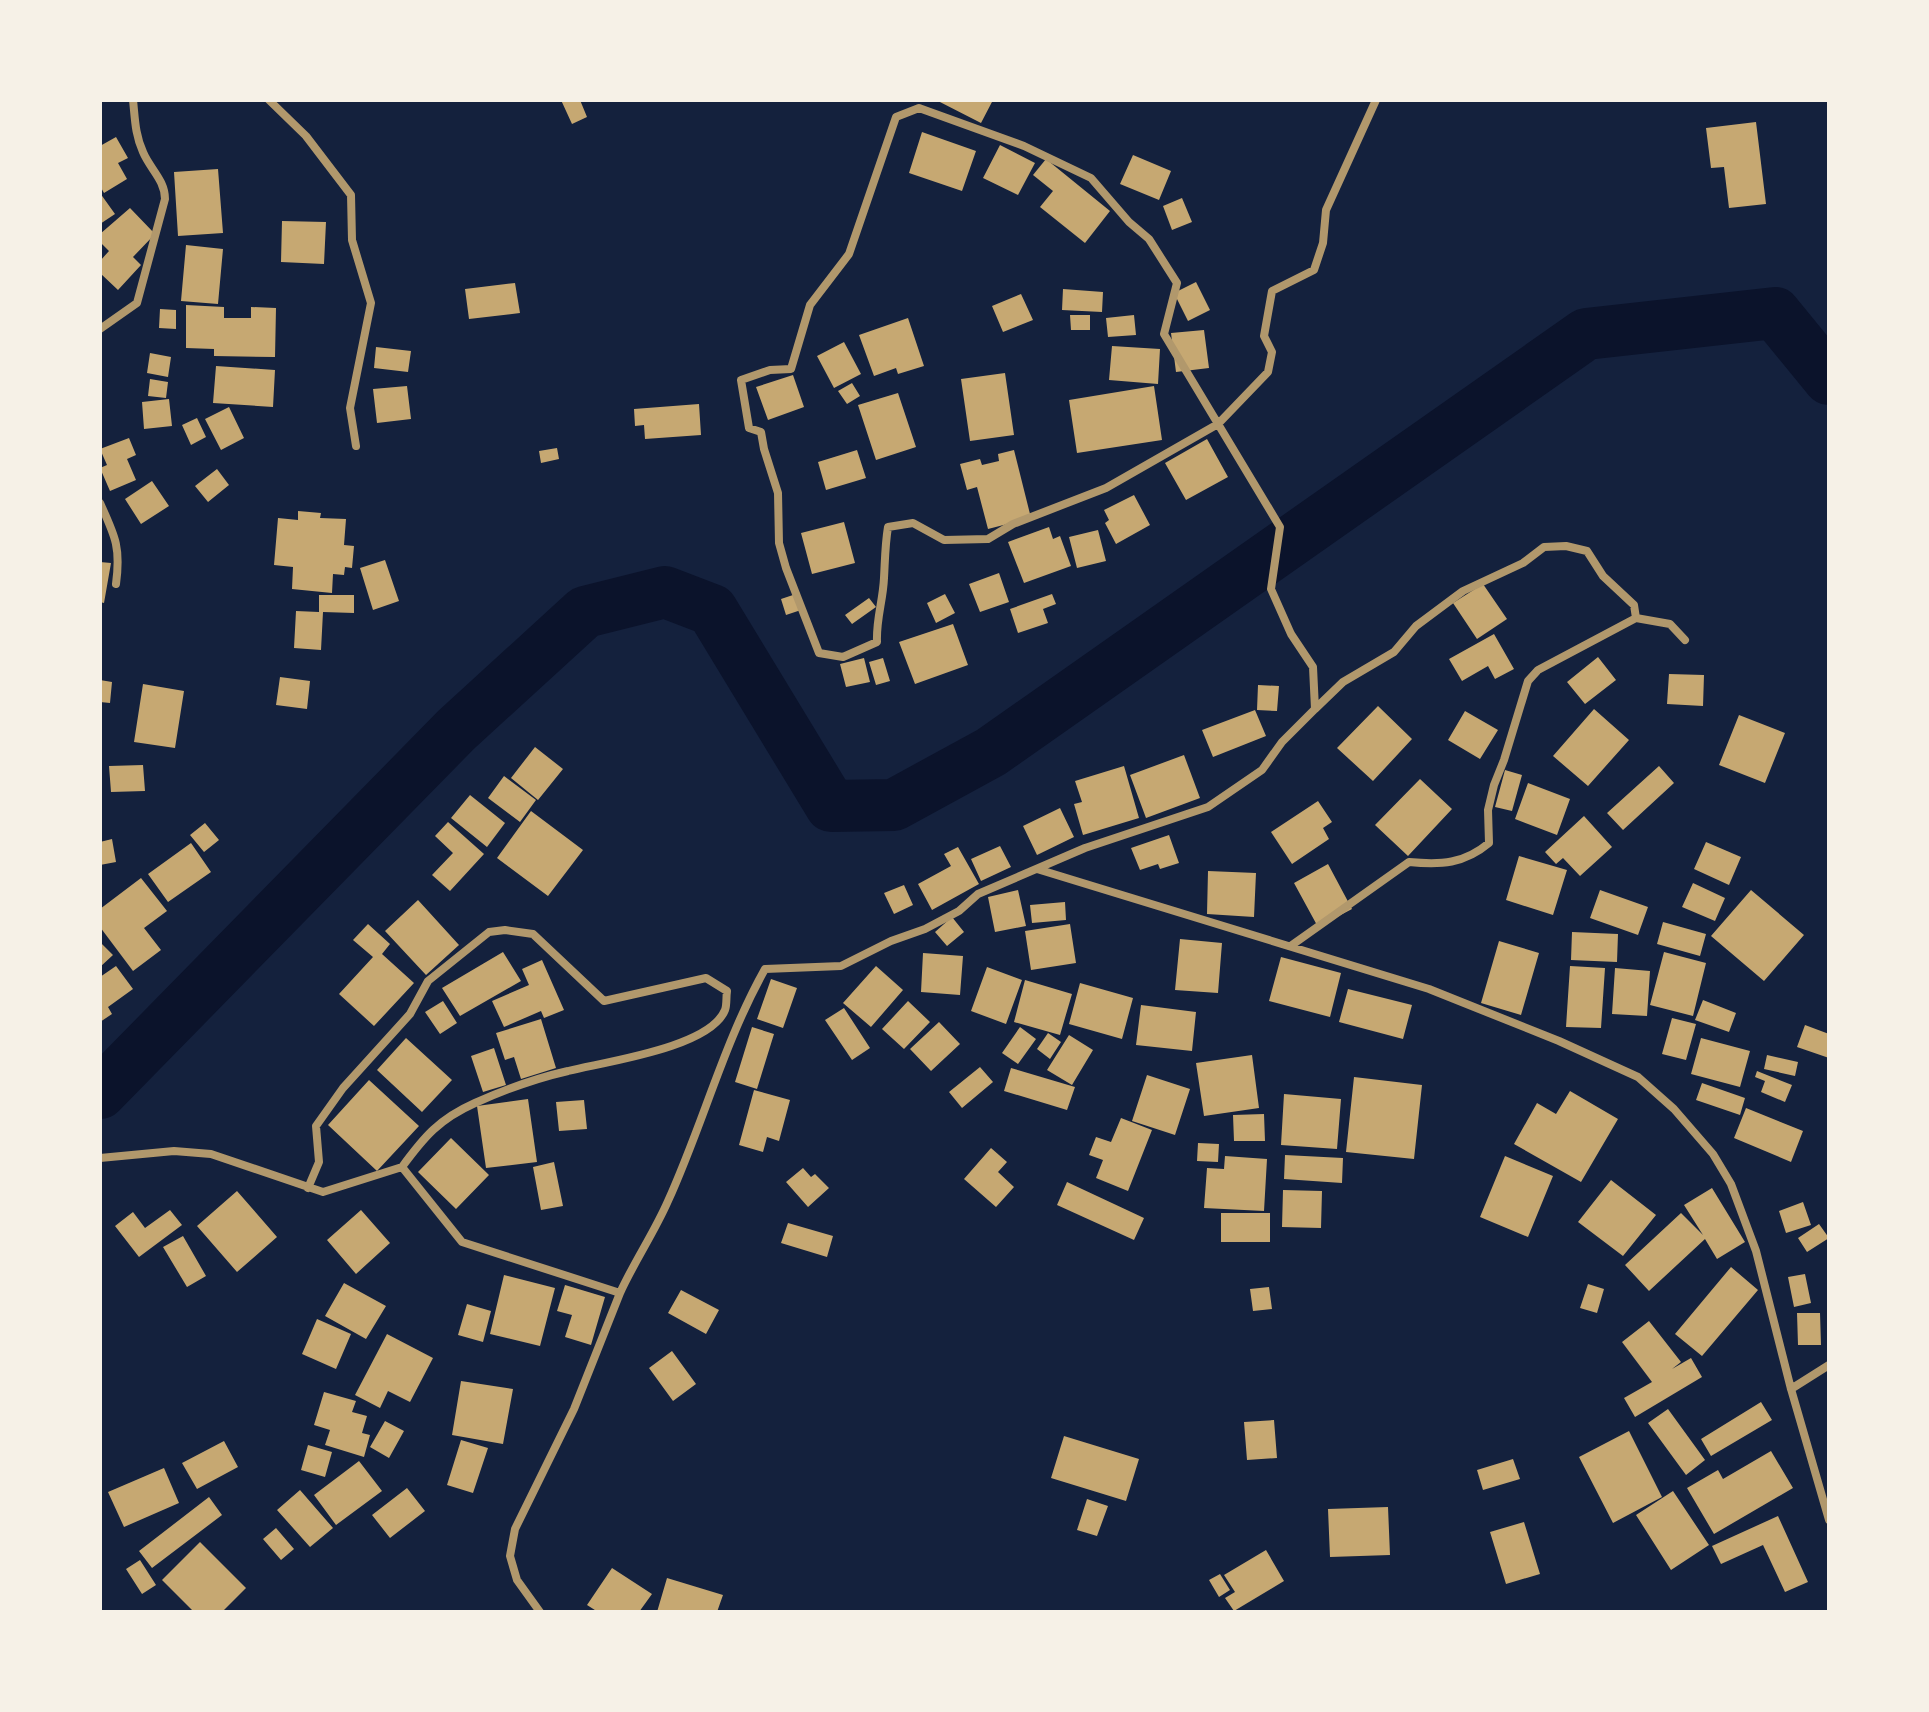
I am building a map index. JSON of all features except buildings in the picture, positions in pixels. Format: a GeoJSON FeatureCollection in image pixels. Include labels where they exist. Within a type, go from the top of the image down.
{"type":"FeatureCollection","features":[{"type":"Feature","properties":{"kind":"street"},"geometry":{"type":"LineString","coordinates":[[100,329],[137,303],[165,199],[165,187],[143,154],[135,129],[133,100]]}},
{"type":"Feature","properties":{"kind":"street"},"geometry":{"type":"LineString","coordinates":[[269,100],[306,136],[351,195],[352,240],[371,303],[350,408],[356,446]]}},
{"type":"Feature","properties":{"kind":"street"},"geometry":{"type":"LineString","coordinates":[[1315,709],[1313,667],[1291,634],[1271,589],[1280,527],[1218,424],[1164,334],[1177,283],[1149,239],[1129,222],[1091,178],[1024,146],[919,108],[896,117],[849,254],[810,305],[791,369],[770,370],[741,380],[749,428],[761,432],[778,493],[779,543],[786,568],[819,653],[843,657],[877,642],[876,620],[884,579],[888,527],[913,523],[944,540],[988,539],[1013,524],[1106,488],[1218,424],[1268,372],[1272,352],[1264,336],[1272,291],[1314,270],[1323,243],[1326,210],[1376,100]]}},
{"type":"Feature","properties":{"kind":"street"},"geometry":{"type":"LineString","coordinates":[[100,503],[115,535],[119,558],[116,584]]}},
{"type":"Feature","properties":{"kind":"street"},"geometry":{"type":"LineString","coordinates":[[540,1612],[517,1580],[513,1568],[510,1556],[515,1529],[574,1409],[620,1293],[668,1201],[716,1085],[742,1011],[765,969],[841,966],[891,941],[925,929],[959,911],[978,894],[1085,848],[1208,807],[1262,770],[1282,742],[1343,682],[1394,652],[1416,626],[1463,591],[1523,563],[1544,547],[1566,546],[1587,551],[1603,576],[1634,605],[1636,618]]}},
{"type":"Feature","properties":{"kind":"street"},"geometry":{"type":"LineString","coordinates":[[1292,945],[1409,862],[1431,864],[1472,857],[1489,843],[1488,810],[1528,681],[1538,670],[1636,618],[1670,624],[1685,640]]}},
{"type":"Feature","properties":{"kind":"street"},"geometry":{"type":"LineString","coordinates":[[1036,869],[1429,989],[1559,1041],[1638,1077],[1667,1102],[1713,1154],[1731,1184],[1756,1251],[1829,1520]]}},
{"type":"Feature","properties":{"kind":"street"},"geometry":{"type":"LineString","coordinates":[[100,1158],[174,1151],[211,1154],[308,1188],[323,1192],[402,1167],[429,1131],[472,1104],[566,1071],[669,1047],[704,1032],[725,1011],[727,991],[706,978],[604,1001],[533,934],[505,930],[489,932],[428,981],[410,1014],[343,1088],[316,1126],[319,1162],[308,1188]]}},
{"type":"Feature","properties":{"kind":"street"},"geometry":{"type":"LineString","coordinates":[[402,1167],[462,1242],[620,1293]]}},
{"type":"Feature","properties":{"kind":"street"},"geometry":{"type":"LineString","coordinates":[[1791,1389],[1829,1365]]}},
{"type":"Feature","properties":{"kind":"waterway"},"geometry":{"type":"LineString","coordinates":[[100,1093],[456,730],[585,612],[665,592],[712,610],[831,806],[894,805],[991,752],[1586,334],[1775,313],[1829,379]]}}]}
